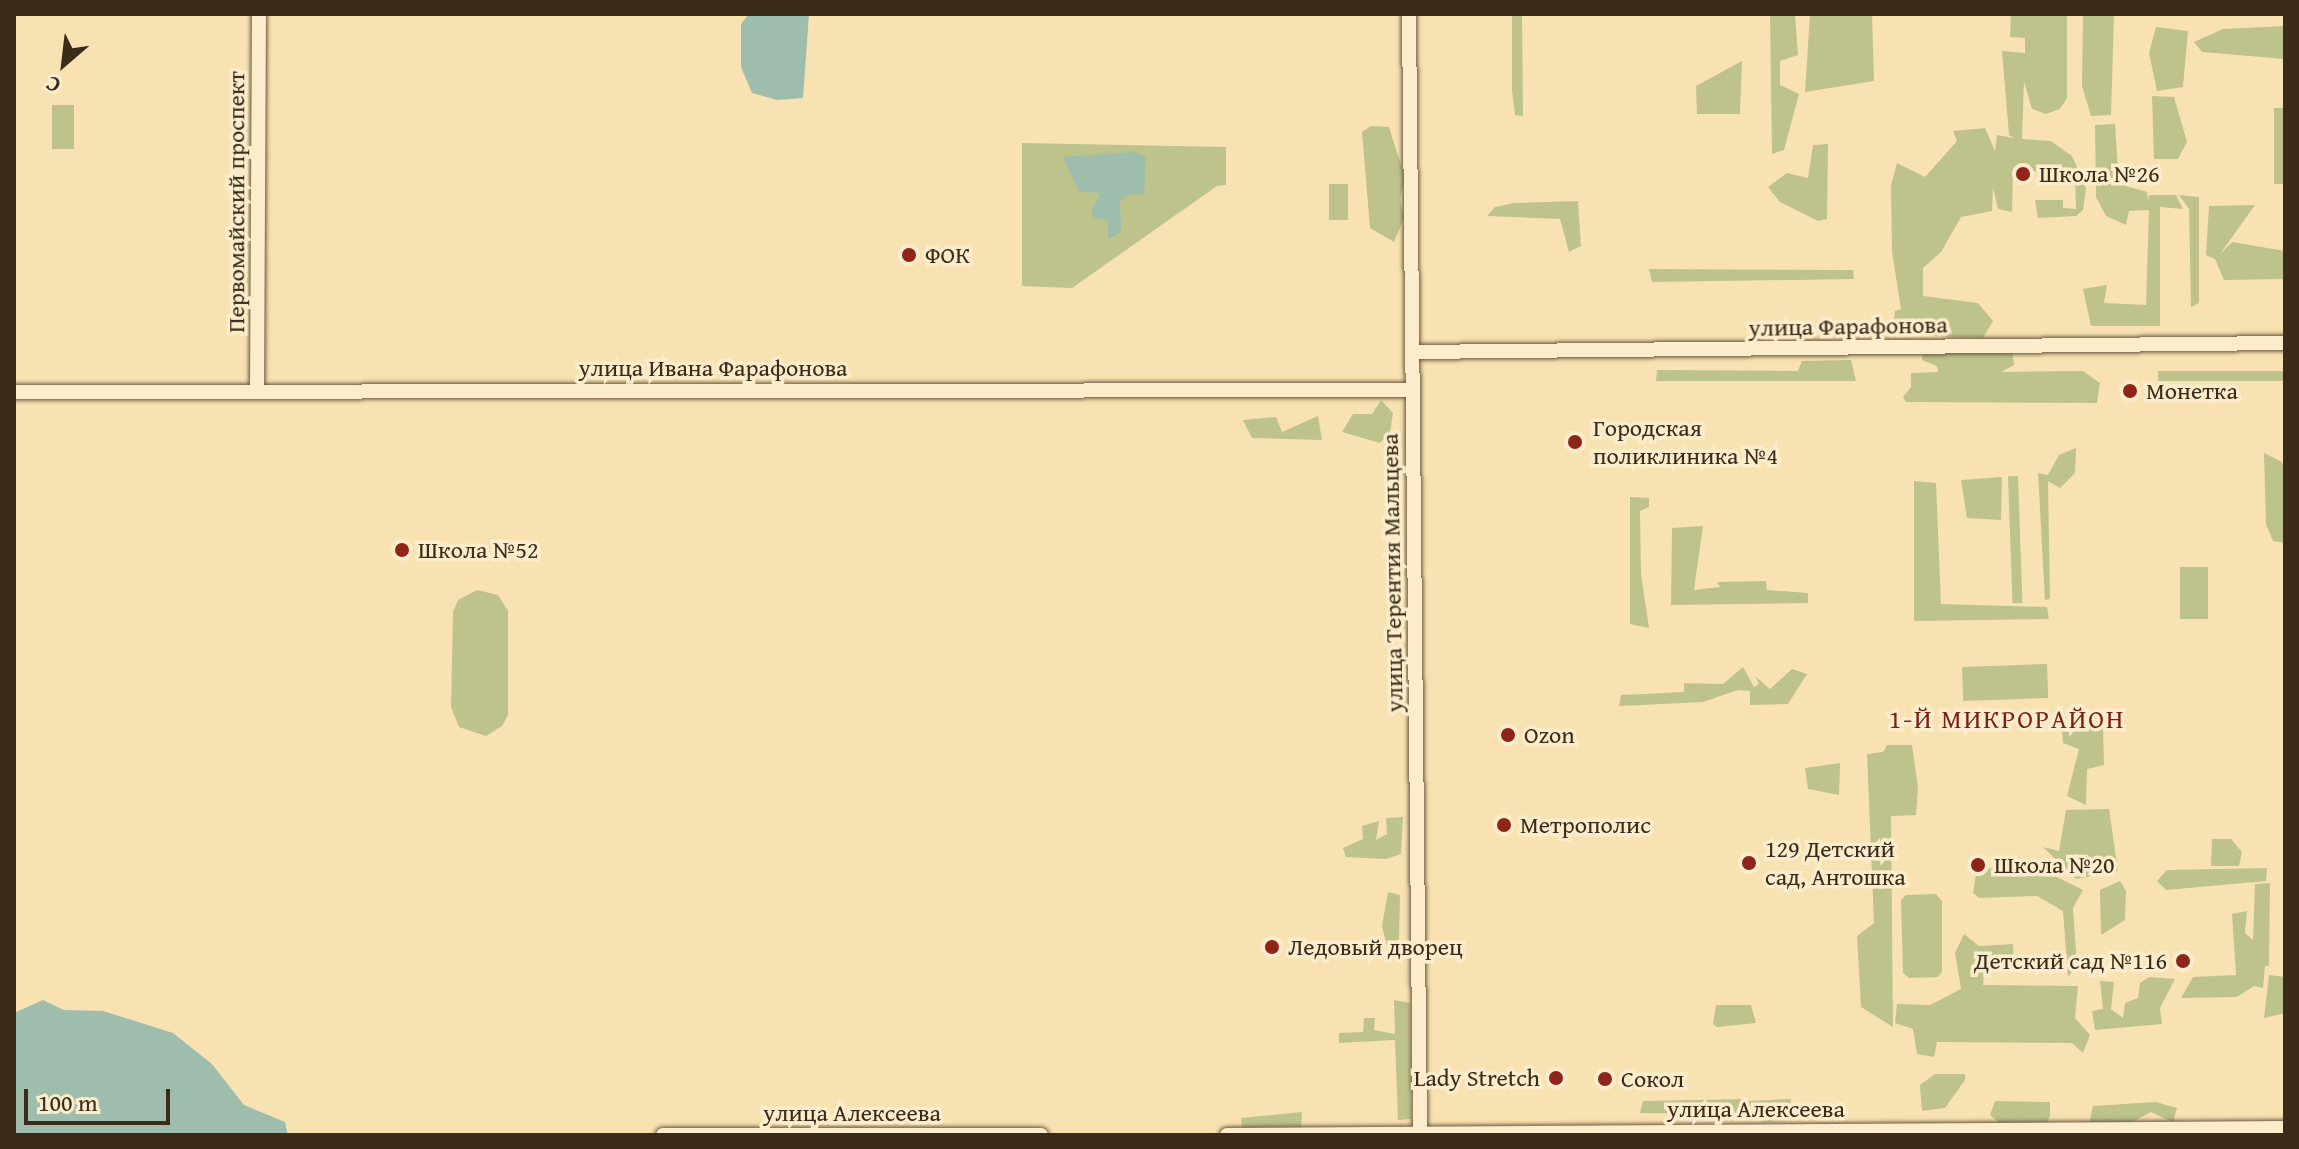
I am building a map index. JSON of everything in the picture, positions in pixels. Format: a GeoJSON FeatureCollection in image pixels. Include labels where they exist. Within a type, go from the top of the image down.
{"type":"FeatureCollection","features":[{"type":"Feature","properties":{"kind":"street","name":"Первомайский проспект"},"geometry":{"type":"LineString","coordinates":[[257,391],[259,14]]}},
{"type":"Feature","properties":{"kind":"street","name":"улица Терентия Мальцева"},"geometry":{"type":"LineString","coordinates":[[1409,14],[1420,1132]]}},
{"type":"Feature","properties":{"kind":"street","name":"улица Фарафонова"},"geometry":{"type":"LineString","coordinates":[[1412,352],[2285,343]]}},
{"type":"Feature","properties":{"kind":"street","name":"улица Ивана Фарафонова"},"geometry":{"type":"LineString","coordinates":[[14,392],[1413,390]]}},
{"type":"Feature","properties":{"kind":"street","name":"улица Алексеева"},"geometry":{"type":"LineString","coordinates":[[1227,1135],[2285,1128]]}},
{"type":"Feature","properties":{"kind":"street","name":"улица Алексеева"},"geometry":{"type":"LineString","coordinates":[[663,1135],[1041,1135]]}},
{"type":"Feature","properties":{"kind":"green space"},"geometry":{"type":"Polygon","coordinates":[[[1512,14],[1522,14],[1523,116],[1515,115],[1512,90],[1512,14]]]}},
{"type":"Feature","properties":{"kind":"green space"},"geometry":{"type":"Polygon","coordinates":[[[1770,14],[1795,14],[1798,55],[1780,61],[1780,85],[1799,94],[1784,150],[1772,154],[1770,14]]]}},
{"type":"Feature","properties":{"kind":"green space"},"geometry":{"type":"Polygon","coordinates":[[[1810,14],[1872,14],[1874,81],[1805,92],[1810,14]]]}},
{"type":"Feature","properties":{"kind":"green space"},"geometry":{"type":"Polygon","coordinates":[[[2011,14],[2067,14],[2067,98],[2060,109],[2046,114],[2032,109],[2024,82],[2022,139],[2051,141],[2072,156],[2086,188],[2083,210],[2076,216],[2038,218],[2035,200],[2063,200],[2063,208],[2076,209],[2075,172],[2013,171],[2012,212],[1998,209],[1993,187],[1992,211],[1961,217],[1941,252],[1923,268],[1923,296],[1978,303],[1993,321],[1983,338],[1909,335],[1893,328],[1895,311],[1901,309],[1892,252],[1891,186],[1897,163],[1925,177],[1957,141],[1953,131],[1985,128],[1995,151],[1997,135],[2014,138],[2009,135],[2002,51],[2025,53],[2025,38],[2010,37],[2011,14]]]}},
{"type":"Feature","properties":{"kind":"green space"},"geometry":{"type":"Polygon","coordinates":[[[2083,14],[2114,14],[2111,115],[2091,116],[2082,86],[2083,14]]]}},
{"type":"Feature","properties":{"kind":"green space"},"geometry":{"type":"Polygon","coordinates":[[[2285,26],[2285,59],[2202,52],[2194,42],[2223,29],[2285,26]]]}},
{"type":"Feature","properties":{"kind":"green space"},"geometry":{"type":"Polygon","coordinates":[[[2156,27],[2188,31],[2183,87],[2157,91],[2149,53],[2156,27]]]}},
{"type":"Feature","properties":{"kind":"green space"},"geometry":{"type":"Polygon","coordinates":[[[1742,61],[1740,114],[1697,114],[1696,86],[1742,61]]]}},
{"type":"Feature","properties":{"kind":"green space"},"geometry":{"type":"Polygon","coordinates":[[[2152,96],[2174,97],[2187,142],[2178,159],[2154,159],[2152,96]]]}},
{"type":"Feature","properties":{"kind":"green space"},"geometry":{"type":"Polygon","coordinates":[[[52,105],[74,105],[74,149],[52,149],[52,105]]]}},
{"type":"Feature","properties":{"kind":"green space"},"geometry":{"type":"Polygon","coordinates":[[[2274,108],[2285,108],[2285,184],[2274,184],[2274,108]]]}},
{"type":"Feature","properties":{"kind":"green space"},"geometry":{"type":"Polygon","coordinates":[[[2115,124],[2119,184],[2147,192],[2148,201],[2149,195],[2176,195],[2183,209],[2160,207],[2160,326],[2091,326],[2083,289],[2107,285],[2104,303],[2146,305],[2149,210],[2129,211],[2126,225],[2106,216],[2096,197],[2095,125],[2115,124]]]}},
{"type":"Feature","properties":{"kind":"green space"},"geometry":{"type":"Polygon","coordinates":[[[1371,126],[1389,127],[1405,178],[1400,199],[1404,218],[1394,242],[1370,228],[1362,132],[1371,126]]]}},
{"type":"Feature","properties":{"kind":"green space"},"geometry":{"type":"Polygon","coordinates":[[[1022,143],[1226,147],[1226,185],[1217,186],[1072,288],[1022,286],[1022,143]]]}},
{"type":"Feature","properties":{"kind":"green space"},"geometry":{"type":"Polygon","coordinates":[[[1828,144],[1827,219],[1818,221],[1780,202],[1768,187],[1787,173],[1808,178],[1813,145],[1828,144]]]}},
{"type":"Feature","properties":{"kind":"green space"},"geometry":{"type":"Polygon","coordinates":[[[1329,184],[1348,184],[1348,220],[1329,220],[1329,184]]]}},
{"type":"Feature","properties":{"kind":"green space"},"geometry":{"type":"Polygon","coordinates":[[[2179,195],[2199,197],[2199,303],[2191,307],[2189,209],[2179,195]]]}},
{"type":"Feature","properties":{"kind":"green space"},"geometry":{"type":"Polygon","coordinates":[[[1578,201],[1581,246],[1569,252],[1560,219],[1487,216],[1495,207],[1514,203],[1578,201]]]}},
{"type":"Feature","properties":{"kind":"green space"},"geometry":{"type":"Polygon","coordinates":[[[2255,205],[2220,254],[2232,242],[2285,251],[2285,279],[2224,280],[2215,259],[2206,255],[2209,206],[2255,205]]]}},
{"type":"Feature","properties":{"kind":"green space"},"geometry":{"type":"Polygon","coordinates":[[[1649,269],[1853,270],[1854,279],[1652,282],[1649,269]]]}},
{"type":"Feature","properties":{"kind":"green space"},"geometry":{"type":"Polygon","coordinates":[[[2012,349],[2014,365],[2001,372],[2083,371],[2100,383],[2097,403],[1906,402],[1903,397],[1911,387],[1911,373],[1938,372],[1937,366],[1922,360],[1923,351],[2012,349]]]}},
{"type":"Feature","properties":{"kind":"green space"},"geometry":{"type":"Polygon","coordinates":[[[1851,360],[1856,381],[1656,381],[1657,370],[1798,371],[1802,361],[1851,360]]]}},
{"type":"Feature","properties":{"kind":"green space"},"geometry":{"type":"Polygon","coordinates":[[[2158,371],[2285,371],[2285,381],[2158,381],[2158,371]]]}},
{"type":"Feature","properties":{"kind":"green space"},"geometry":{"type":"Polygon","coordinates":[[[1381,400],[1393,413],[1390,433],[1380,443],[1342,432],[1353,414],[1372,414],[1381,400]]]}},
{"type":"Feature","properties":{"kind":"green space"},"geometry":{"type":"Polygon","coordinates":[[[1318,416],[1322,440],[1252,438],[1243,420],[1276,417],[1282,432],[1318,416]]]}},
{"type":"Feature","properties":{"kind":"green space"},"geometry":{"type":"Polygon","coordinates":[[[2076,448],[2075,473],[2060,488],[2048,481],[2050,599],[2045,600],[2038,473],[2048,475],[2059,455],[2076,448]]]}},
{"type":"Feature","properties":{"kind":"green space"},"geometry":{"type":"Polygon","coordinates":[[[2264,453],[2282,462],[2285,472],[2285,543],[2273,541],[2266,524],[2264,453]]]}},
{"type":"Feature","properties":{"kind":"green space"},"geometry":{"type":"Polygon","coordinates":[[[2008,476],[2018,476],[2022,603],[2012,603],[2008,476]]]}},
{"type":"Feature","properties":{"kind":"green space"},"geometry":{"type":"Polygon","coordinates":[[[2002,477],[2001,520],[1967,518],[1961,480],[2002,477]]]}},
{"type":"Feature","properties":{"kind":"green space"},"geometry":{"type":"Polygon","coordinates":[[[1914,481],[1936,483],[1941,604],[2047,607],[2049,619],[1914,621],[1914,481]]]}},
{"type":"Feature","properties":{"kind":"green space"},"geometry":{"type":"Polygon","coordinates":[[[1630,497],[1649,498],[1649,507],[1640,511],[1641,574],[1649,628],[1630,624],[1630,497]]]}},
{"type":"Feature","properties":{"kind":"green space"},"geometry":{"type":"Polygon","coordinates":[[[1703,526],[1694,590],[1720,587],[1717,582],[1766,581],[1767,590],[1808,593],[1808,603],[1671,605],[1672,528],[1703,526]]]}},
{"type":"Feature","properties":{"kind":"green space"},"geometry":{"type":"Polygon","coordinates":[[[2180,567],[2208,567],[2208,619],[2180,619],[2180,567]]]}},
{"type":"Feature","properties":{"kind":"green space"},"geometry":{"type":"Polygon","coordinates":[[[477,590],[498,595],[508,611],[508,715],[502,726],[486,736],[459,727],[451,707],[453,612],[458,600],[477,590]]]}},
{"type":"Feature","properties":{"kind":"green space"},"geometry":{"type":"Polygon","coordinates":[[[2047,664],[2048,698],[1963,701],[1962,667],[2047,664]]]}},
{"type":"Feature","properties":{"kind":"green space"},"geometry":{"type":"Polygon","coordinates":[[[1743,667],[1754,687],[1759,684],[1755,676],[1770,689],[1792,669],[1807,674],[1788,704],[1750,705],[1750,691],[1738,690],[1703,702],[1619,706],[1621,695],[1684,692],[1684,683],[1723,684],[1743,667]]]}},
{"type":"Feature","properties":{"kind":"green space"},"geometry":{"type":"Polygon","coordinates":[[[2103,725],[2104,765],[2087,769],[2086,805],[2067,796],[2079,749],[2063,743],[2062,727],[2103,725]]]}},
{"type":"Feature","properties":{"kind":"green space"},"geometry":{"type":"Polygon","coordinates":[[[1887,745],[1912,745],[1918,788],[1916,815],[1891,816],[1893,1027],[1861,1007],[1857,936],[1874,923],[1867,754],[1883,752],[1887,745]]]}},
{"type":"Feature","properties":{"kind":"green space"},"geometry":{"type":"Polygon","coordinates":[[[1840,763],[1839,795],[1808,789],[1805,768],[1840,763]]]}},
{"type":"Feature","properties":{"kind":"green space"},"geometry":{"type":"Polygon","coordinates":[[[2109,809],[2118,871],[2076,879],[2043,847],[2059,851],[2066,810],[2109,809]]]}},
{"type":"Feature","properties":{"kind":"green space"},"geometry":{"type":"Polygon","coordinates":[[[1403,817],[1401,854],[1386,859],[1346,857],[1343,848],[1363,839],[1362,826],[1379,821],[1376,840],[1387,834],[1386,818],[1403,817]]]}},
{"type":"Feature","properties":{"kind":"green space"},"geometry":{"type":"Polygon","coordinates":[[[2212,839],[2231,839],[2242,852],[2239,866],[2211,866],[2212,839]]]}},
{"type":"Feature","properties":{"kind":"green space"},"geometry":{"type":"Polygon","coordinates":[[[1977,868],[2043,870],[2083,890],[2073,908],[2077,965],[2068,977],[2063,911],[2037,896],[1979,898],[1973,893],[1977,868]]]}},
{"type":"Feature","properties":{"kind":"green space"},"geometry":{"type":"Polygon","coordinates":[[[2267,868],[2266,881],[2166,890],[2157,881],[2167,870],[2267,868]]]}},
{"type":"Feature","properties":{"kind":"green space"},"geometry":{"type":"Polygon","coordinates":[[[2120,881],[2126,891],[2125,920],[2101,935],[2100,890],[2120,881]]]}},
{"type":"Feature","properties":{"kind":"green space"},"geometry":{"type":"Polygon","coordinates":[[[2270,883],[2269,966],[2265,966],[2263,988],[2254,986],[2237,997],[2181,998],[2193,977],[2236,975],[2232,914],[2247,911],[2245,933],[2253,940],[2255,884],[2270,883]]]}},
{"type":"Feature","properties":{"kind":"green space"},"geometry":{"type":"Polygon","coordinates":[[[1388,892],[1400,895],[1399,939],[1387,947],[1382,926],[1388,892]]]}},
{"type":"Feature","properties":{"kind":"green space"},"geometry":{"type":"Polygon","coordinates":[[[1936,894],[1942,901],[1942,972],[1938,977],[1909,978],[1903,973],[1901,900],[1906,895],[1936,894]]]}},
{"type":"Feature","properties":{"kind":"green space"},"geometry":{"type":"Polygon","coordinates":[[[1964,934],[1979,946],[2013,944],[2014,968],[1984,973],[1983,985],[2078,986],[2075,1018],[2090,1035],[2083,1053],[2072,1043],[1937,1042],[1934,1057],[1917,1054],[1913,1029],[1895,1023],[1897,1004],[1930,1005],[1961,989],[1955,953],[1964,934]]]}},
{"type":"Feature","properties":{"kind":"green space"},"geometry":{"type":"Polygon","coordinates":[[[2269,975],[2285,977],[2285,1013],[2264,1018],[2269,975]]]}},
{"type":"Feature","properties":{"kind":"green space"},"geometry":{"type":"Polygon","coordinates":[[[2149,977],[2175,979],[2160,1008],[2162,1024],[2095,1030],[2092,1011],[2103,1009],[2100,981],[2114,982],[2111,1009],[2123,1018],[2125,1003],[2138,998],[2140,983],[2149,977]]]}},
{"type":"Feature","properties":{"kind":"green space"},"geometry":{"type":"Polygon","coordinates":[[[1394,1000],[1410,1003],[1411,1119],[1398,1120],[1395,1040],[1339,1043],[1339,1033],[1363,1032],[1364,1018],[1375,1018],[1374,1030],[1395,1034],[1394,1000]]]}},
{"type":"Feature","properties":{"kind":"green space"},"geometry":{"type":"Polygon","coordinates":[[[1716,1005],[1751,1005],[1756,1023],[1717,1027],[1713,1024],[1716,1005]]]}},
{"type":"Feature","properties":{"kind":"green space"},"geometry":{"type":"Polygon","coordinates":[[[1935,1074],[1965,1074],[1965,1080],[1945,1108],[1922,1111],[1920,1085],[1935,1074]]]}},
{"type":"Feature","properties":{"kind":"green space"},"geometry":{"type":"Polygon","coordinates":[[[1746,1099],[1740,1114],[1640,1113],[1643,1101],[1746,1099]]]}},
{"type":"Feature","properties":{"kind":"green space"},"geometry":{"type":"Polygon","coordinates":[[[1791,1099],[1787,1121],[1763,1122],[1749,1115],[1747,1101],[1791,1099]]]}},
{"type":"Feature","properties":{"kind":"green space"},"geometry":{"type":"Polygon","coordinates":[[[1995,1101],[2050,1102],[2050,1116],[2044,1129],[2000,1124],[1990,1115],[1995,1101]]]}},
{"type":"Feature","properties":{"kind":"green space"},"geometry":{"type":"Polygon","coordinates":[[[2156,1102],[2177,1108],[2173,1122],[2151,1112],[2134,1121],[2089,1124],[2093,1106],[2156,1102]]]}},
{"type":"Feature","properties":{"kind":"green space"},"geometry":{"type":"Polygon","coordinates":[[[1302,1112],[1301,1130],[1242,1128],[1241,1118],[1302,1112]]]}},
{"type":"Feature","properties":{"kind":"shaded area"},"geometry":{"type":"Polygon","coordinates":[[[749,14],[809,14],[803,98],[777,100],[752,93],[741,67],[741,24],[749,14]]]}},
{"type":"Feature","properties":{"kind":"shaded area"},"geometry":{"type":"Polygon","coordinates":[[[1134,152],[1146,156],[1144,195],[1129,194],[1120,201],[1121,232],[1108,239],[1108,220],[1094,218],[1091,211],[1101,193],[1079,192],[1063,157],[1134,152]]]}},
{"type":"Feature","properties":{"kind":"shaded area"},"geometry":{"type":"Polygon","coordinates":[[[43,1000],[64,1010],[103,1011],[173,1033],[212,1064],[244,1105],[285,1122],[288,1135],[14,1135],[14,1013],[43,1000]]]}},
{"type":"Feature","properties":{"kind":"place","name":"Школа №26"},"geometry":{"type":"Point","coordinates":[2023,174]}},
{"type":"Feature","properties":{"kind":"place","name":"ФОК"},"geometry":{"type":"Point","coordinates":[909,255]}},
{"type":"Feature","properties":{"kind":"place","name":"Монетка"},"geometry":{"type":"Point","coordinates":[2130,391]}},
{"type":"Feature","properties":{"kind":"place","name":"Городская поликлиника №4"},"geometry":{"type":"Point","coordinates":[1575,442]}},
{"type":"Feature","properties":{"kind":"place","name":"Школа №52"},"geometry":{"type":"Point","coordinates":[402,550]}},
{"type":"Feature","properties":{"kind":"place","name":"Ozon"},"geometry":{"type":"Point","coordinates":[1508,735]}},
{"type":"Feature","properties":{"kind":"place","name":"Метрополис"},"geometry":{"type":"Point","coordinates":[1504,825]}},
{"type":"Feature","properties":{"kind":"place","name":"129 Детский сад, Антошка"},"geometry":{"type":"Point","coordinates":[1749,863]}},
{"type":"Feature","properties":{"kind":"place","name":"Школа №20"},"geometry":{"type":"Point","coordinates":[1978,865]}},
{"type":"Feature","properties":{"kind":"place","name":"Ледовый дворец"},"geometry":{"type":"Point","coordinates":[1272,947]}},
{"type":"Feature","properties":{"kind":"place","name":"Детский сад №116"},"geometry":{"type":"Point","coordinates":[2183,961]}},
{"type":"Feature","properties":{"kind":"place","name":"Lady Stretch"},"geometry":{"type":"Point","coordinates":[1556,1078]}},
{"type":"Feature","properties":{"kind":"place","name":"Сокол"},"geometry":{"type":"Point","coordinates":[1605,1079]}},
{"type":"Feature","properties":{"kind":"district","name":"1-Й МИКРОРАЙОН"},"geometry":{"type":"Point","coordinates":[2007,719]}}]}
